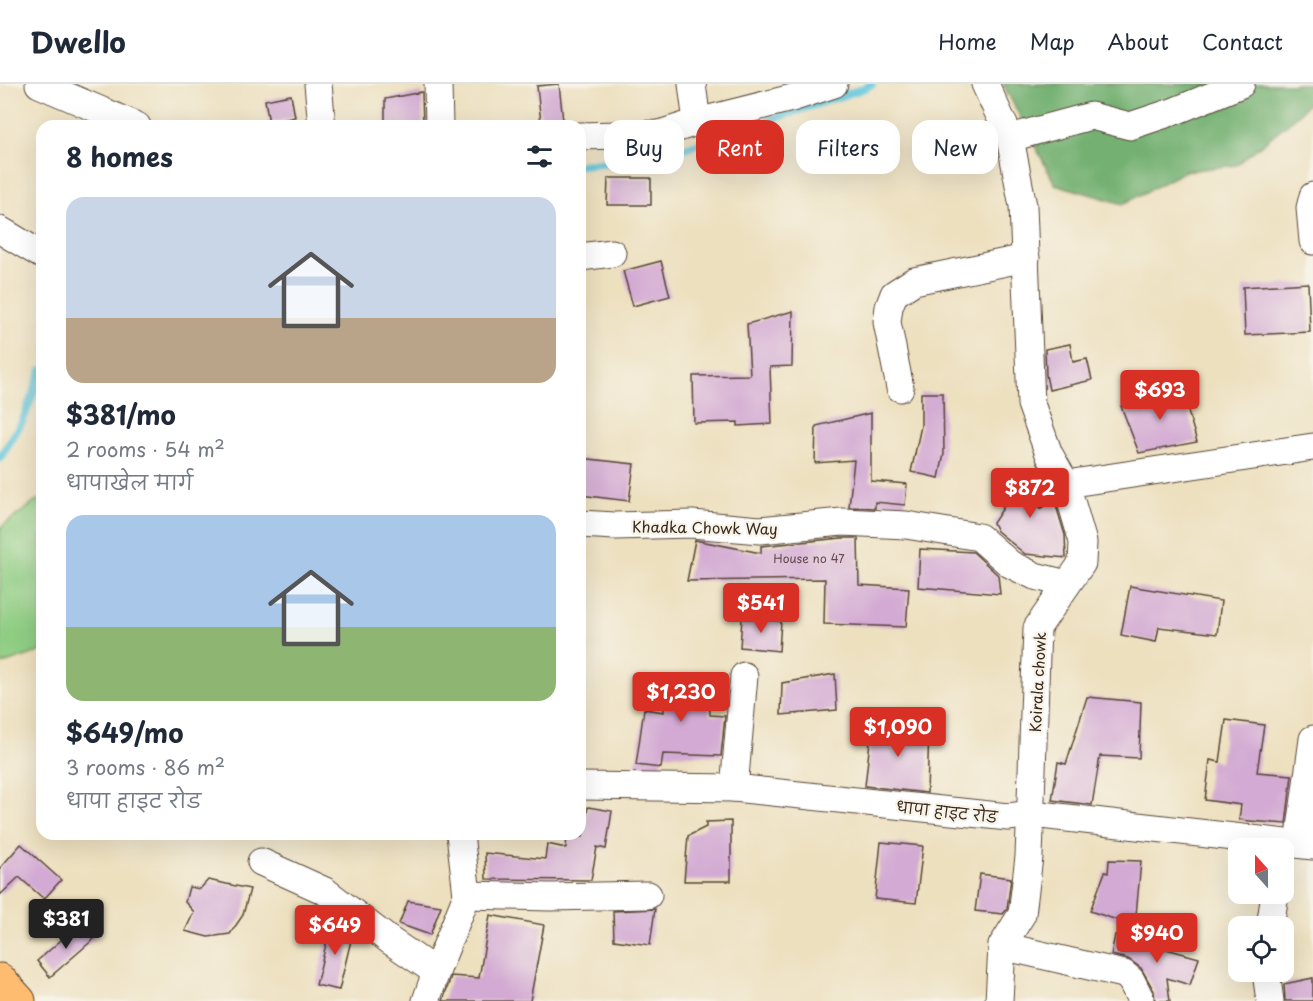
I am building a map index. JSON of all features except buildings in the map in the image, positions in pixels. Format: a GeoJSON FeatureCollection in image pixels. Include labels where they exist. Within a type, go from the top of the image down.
{"type":"FeatureCollection","features":[{"type":"Feature","properties":{"kind":"main road"},"geometry":{"type":"LineString","coordinates":[[0,980],[19,1001]]}},
{"type":"Feature","properties":{"kind":"street"},"geometry":{"type":"LineString","coordinates":[[39,84],[123,120]]}},
{"type":"Feature","properties":{"kind":"street"},"geometry":{"type":"LineString","coordinates":[[318,84],[321,120]]}},
{"type":"Feature","properties":{"kind":"street"},"geometry":{"type":"LineString","coordinates":[[438,84],[439,120]]}},
{"type":"Feature","properties":{"kind":"street"},"geometry":{"type":"LineString","coordinates":[[692,84],[697,120]]}},
{"type":"Feature","properties":{"kind":"street"},"geometry":{"type":"LineString","coordinates":[[705,120],[792,98],[834,84]]}},
{"type":"Feature","properties":{"kind":"street","name":"Koirala chowk"},"geometry":{"type":"LineString","coordinates":[[985,84],[1010,138],[1023,206],[1031,404],[1049,454],[1066,484],[1083,542],[1082,563],[1037,628],[1029,857],[1022,914],[1002,946],[998,998]]}},
{"type":"Feature","properties":{"kind":"street"},"geometry":{"type":"LineString","coordinates":[[1010,138],[1091,116],[1130,126],[1175,111],[1241,84]]}},
{"type":"Feature","properties":{"kind":"street"},"geometry":{"type":"LineString","coordinates":[[586,136],[659,134],[696,122]]}},
{"type":"Feature","properties":{"kind":"street"},"geometry":{"type":"LineString","coordinates":[[1313,196],[1310,208],[1313,241]]}},
{"type":"Feature","properties":{"kind":"street"},"geometry":{"type":"LineString","coordinates":[[0,230],[36,251]]}},
{"type":"Feature","properties":{"kind":"street"},"geometry":{"type":"LineString","coordinates":[[586,255],[612,253]]}},
{"type":"Feature","properties":{"kind":"street"},"geometry":{"type":"LineString","coordinates":[[900,388],[887,322],[894,294],[914,281],[1026,258]]}},
{"type":"Feature","properties":{"kind":"street"},"geometry":{"type":"LineString","coordinates":[[1066,484],[1313,447]]}},
{"type":"Feature","properties":{"kind":"street","name":"Khadka Chowk Way"},"geometry":{"type":"LineString","coordinates":[[586,524],[692,524],[760,530],[842,522],[906,525],[979,537],[1010,564],[1035,576],[1067,584]]}},
{"type":"Feature","properties":{"kind":"street"},"geometry":{"type":"LineString","coordinates":[[734,788],[744,676]]}},
{"type":"Feature","properties":{"kind":"street"},"geometry":{"type":"LineString","coordinates":[[1294,845],[1313,739]]}},
{"type":"Feature","properties":{"kind":"street","name":"धापा हाइट रोड"},"geometry":{"type":"LineString","coordinates":[[586,786],[734,788],[1008,817],[1032,814],[1235,838]]}},
{"type":"Feature","properties":{"kind":"street"},"geometry":{"type":"LineString","coordinates":[[426,1001],[467,895],[461,840]]}},
{"type":"Feature","properties":{"kind":"street"},"geometry":{"type":"LineString","coordinates":[[261,862],[326,891],[389,940],[436,972]]}},
{"type":"Feature","properties":{"kind":"street"},"geometry":{"type":"LineString","coordinates":[[467,895],[550,897],[648,895]]}},
{"type":"Feature","properties":{"kind":"street"},"geometry":{"type":"LineString","coordinates":[[1002,946],[1124,974],[1131,980],[1140,998]]}},
{"type":"Feature","properties":{"kind":"street"},"geometry":{"type":"LineString","coordinates":[[1267,982],[1270,1001]]}},
{"type":"Feature","properties":{"kind":"green space"},"geometry":{"type":"Polygon","coordinates":[[[1003,84],[1313,84],[1313,98],[1297,116],[1236,165],[1185,171],[1123,204],[1055,184],[1003,84]]]}},
{"type":"Feature","properties":{"kind":"green space"},"geometry":{"type":"Polygon","coordinates":[[[36,501],[36,653],[0,665],[0,528],[36,501]]]}},
{"type":"Feature","properties":{"kind":"waterway"},"geometry":{"type":"LineString","coordinates":[[586,164],[658,157],[872,84]]}},
{"type":"Feature","properties":{"kind":"waterway"},"geometry":{"type":"LineString","coordinates":[[0,458],[23,420],[36,386]]}}]}
